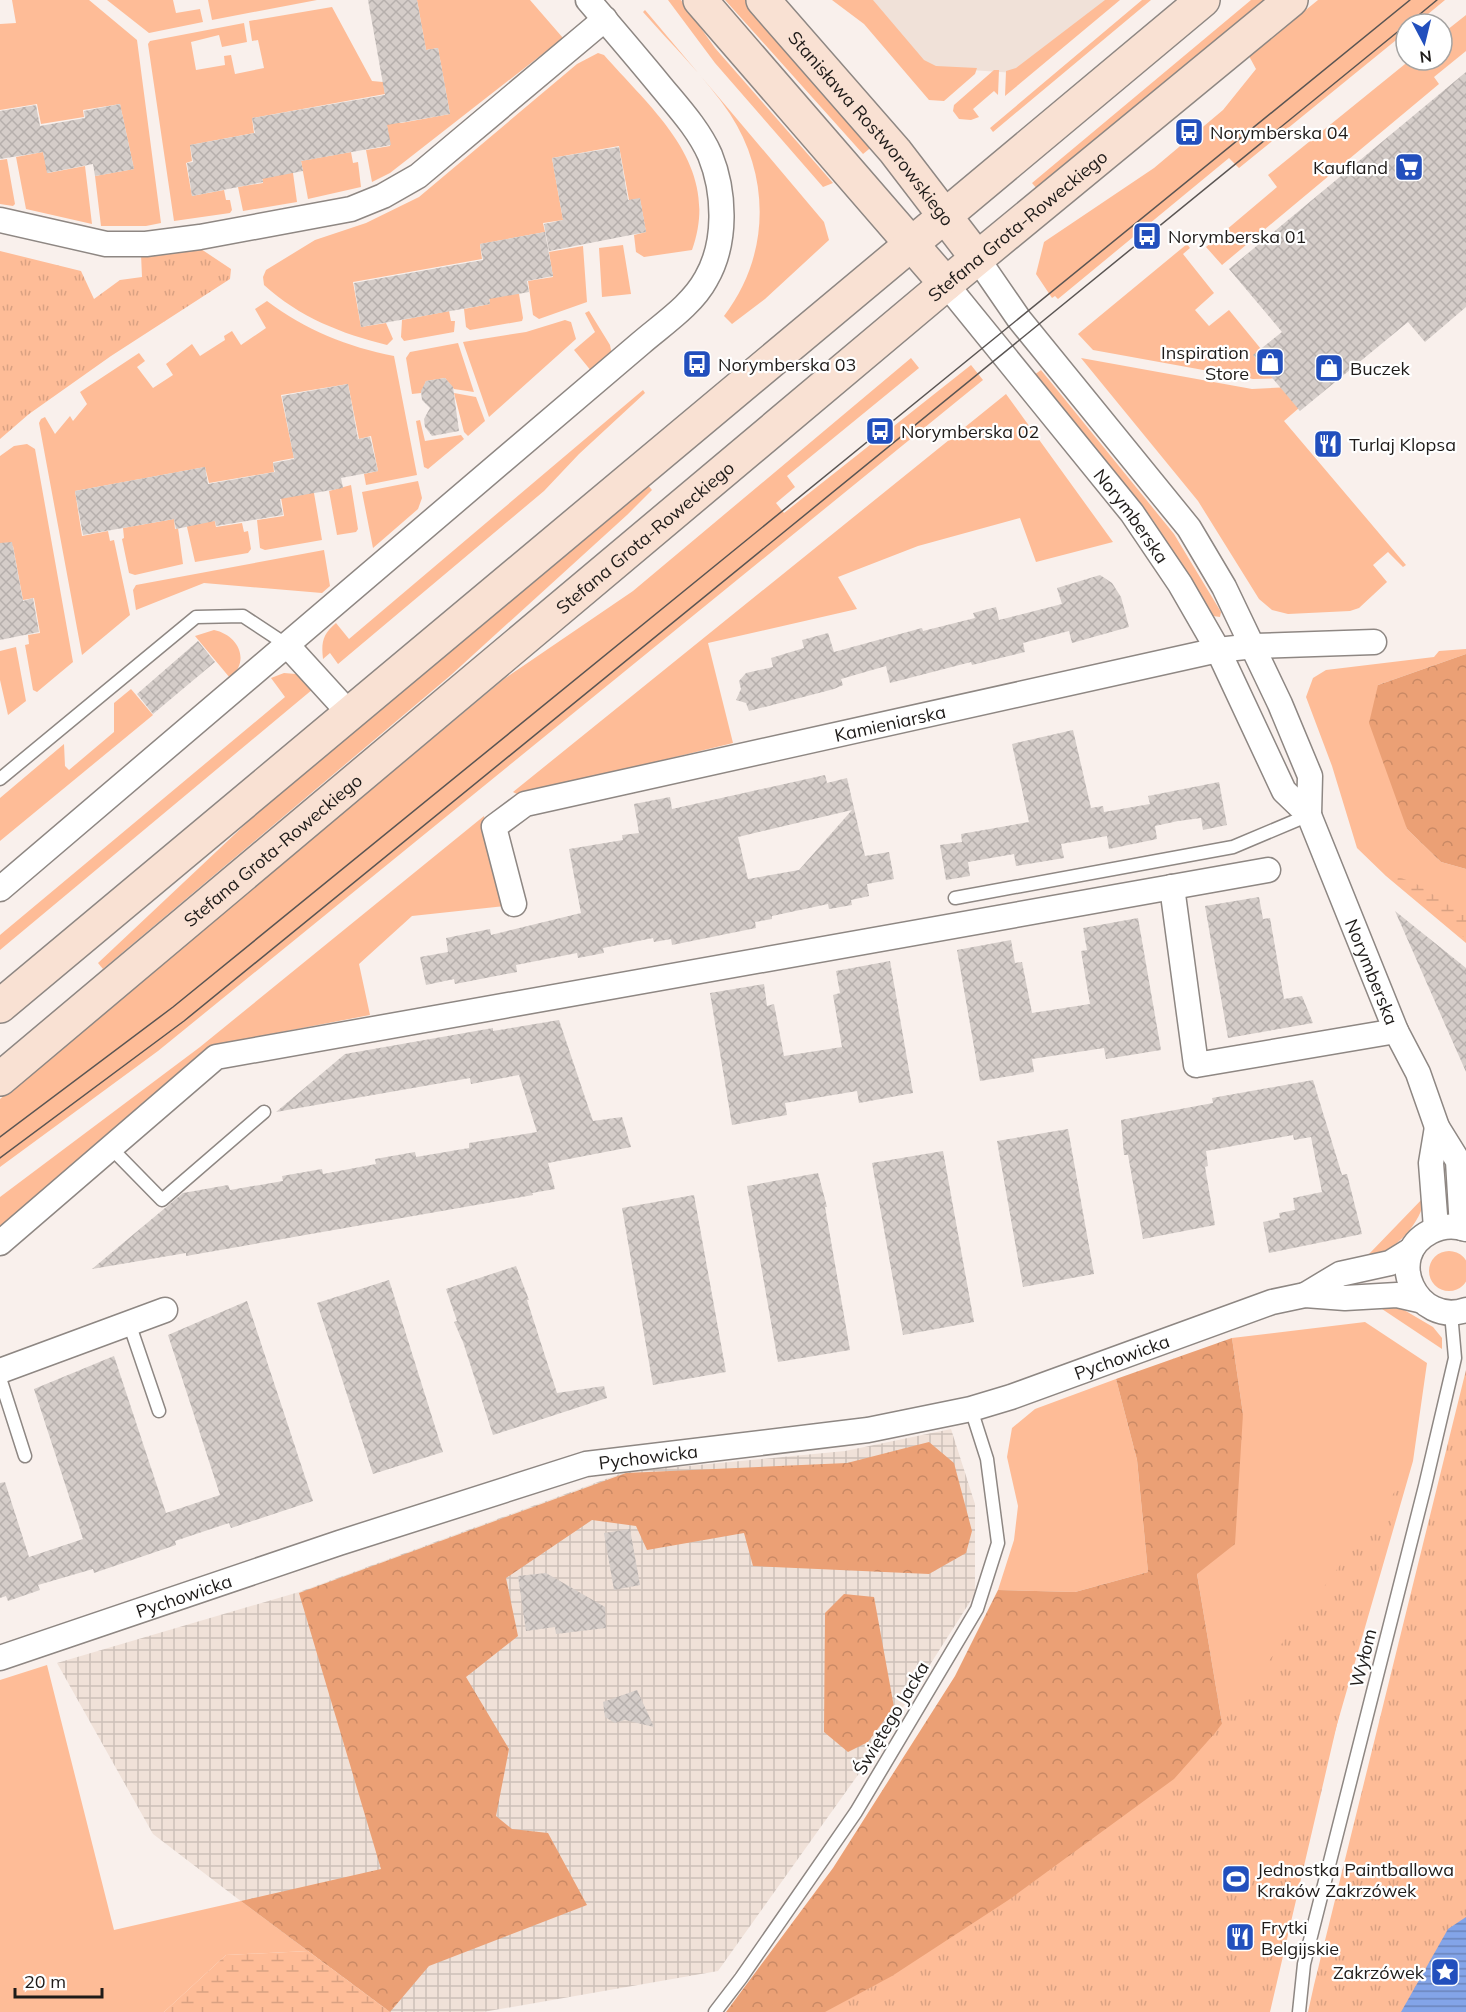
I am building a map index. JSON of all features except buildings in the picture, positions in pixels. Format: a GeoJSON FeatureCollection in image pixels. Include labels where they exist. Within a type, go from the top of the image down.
{"type":"FeatureCollection","features":[{"type":"Feature","properties":{"kind":"main road"},"geometry":{"type":"LineString","coordinates":[[700,0],[913,243]]}},
{"type":"Feature","properties":{"kind":"main road","name":"Stanisława Rostworowskiego"},"geometry":{"type":"LineString","coordinates":[[764,0],[896,151],[977,258]]}},
{"type":"Feature","properties":{"kind":"main road"},"geometry":{"type":"LineString","coordinates":[[0,1006],[1203,0]]}},
{"type":"Feature","properties":{"kind":"main road","name":"Stefana Grota-Roweckiego"},"geometry":{"type":"LineString","coordinates":[[0,1078],[977,258],[1291,0]]}},
{"type":"Feature","properties":{"kind":"main road","name":"Norymberska"},"geometry":{"type":"LineString","coordinates":[[913,243],[946,284]]}},
{"type":"Feature","properties":{"kind":"street"},"geometry":{"type":"LineString","coordinates":[[0,889],[641,343],[694,297],[706,279],[720,241],[721,212],[718,178],[709,153],[689,120],[588,0]]}},
{"type":"Feature","properties":{"kind":"street"},"geometry":{"type":"LineString","coordinates":[[0,220],[106,244],[146,244],[200,237],[351,209],[383,196],[418,176],[604,19]]}},
{"type":"Feature","properties":{"kind":"street","name":"Norymberska"},"geometry":{"type":"LineString","coordinates":[[977,258],[1019,319],[1189,528],[1224,587],[1254,646],[1310,776],[1309,815],[1396,1031],[1418,1073],[1437,1127],[1458,1161],[1464,1228]]}},
{"type":"Feature","properties":{"kind":"street","name":"Norymberska"},"geometry":{"type":"LineString","coordinates":[[946,284],[1132,513],[1180,584],[1218,650],[1284,791],[1309,815]]}},
{"type":"Feature","properties":{"kind":"street","name":"Kamieniarska"},"geometry":{"type":"LineString","coordinates":[[514,904],[494,827],[525,804],[1218,650],[1254,646],[1374,642]]}},
{"type":"Feature","properties":{"kind":"street"},"geometry":{"type":"LineString","coordinates":[[287,645],[350,714]]}},
{"type":"Feature","properties":{"kind":"street"},"geometry":{"type":"LineString","coordinates":[[0,1243],[216,1057],[1268,870]]}},
{"type":"Feature","properties":{"kind":"street"},"geometry":{"type":"LineString","coordinates":[[1172,887],[1196,1065],[1396,1031]]}},
{"type":"Feature","properties":{"kind":"street","name":"Norymberska"},"geometry":{"type":"LineString","coordinates":[[1436,1228],[1431,1163],[1437,1127]]}},
{"type":"Feature","properties":{"kind":"street"},"geometry":{"type":"LineString","coordinates":[[1436,1228],[1449,1226],[1464,1228]]}},
{"type":"Feature","properties":{"kind":"street","name":"Pychowicka"},"geometry":{"type":"LineString","coordinates":[[0,1658],[339,1543],[586,1464],[811,1438],[971,1409],[1011,1397],[1250,1309],[1305,1295],[1341,1274],[1390,1263],[1412,1250],[1418,1240],[1436,1228]]}},
{"type":"Feature","properties":{"kind":"street"},"geometry":{"type":"LineString","coordinates":[[1412,1250],[1407,1276],[1419,1300]]}},
{"type":"Feature","properties":{"kind":"street","name":"Pychowicka"},"geometry":{"type":"LineString","coordinates":[[1305,1295],[1345,1298],[1397,1295],[1419,1300],[1439,1311],[1458,1311]]}},
{"type":"Feature","properties":{"kind":"street"},"geometry":{"type":"LineString","coordinates":[[0,1371],[165,1310]]}},
{"type":"Feature","properties":{"kind":"lane"},"geometry":{"type":"LineString","coordinates":[[0,779],[196,617],[243,616],[287,645]]}},
{"type":"Feature","properties":{"kind":"lane"},"geometry":{"type":"LineString","coordinates":[[955,898],[1233,847],[1309,815]]}},
{"type":"Feature","properties":{"kind":"lane"},"geometry":{"type":"LineString","coordinates":[[111,1148],[162,1200],[264,1112]]}},
{"type":"Feature","properties":{"kind":"lane","name":"Wyłom"},"geometry":{"type":"LineString","coordinates":[[1299,2012],[1304,1964],[1455,1359],[1458,1311]]}},
{"type":"Feature","properties":{"kind":"lane"},"geometry":{"type":"LineString","coordinates":[[129,1323],[159,1411]]}},
{"type":"Feature","properties":{"kind":"lane"},"geometry":{"type":"LineString","coordinates":[[0,1378],[26,1456]]}},
{"type":"Feature","properties":{"kind":"lane","name":"Świętego Jacka"},"geometry":{"type":"LineString","coordinates":[[715,2012],[856,1812],[977,1609],[998,1544],[987,1459],[971,1409]]}},
{"type":"Feature","properties":{"kind":"shaded area"},"geometry":{"type":"Polygon","coordinates":[[[868,0],[1117,0],[1027,74],[927,67],[868,0]]]}},
{"type":"Feature","properties":{"kind":"shaded area"},"geometry":{"type":"Polygon","coordinates":[[[951,1429],[975,1504],[975,1594],[875,1751],[718,1971],[483,2012],[386,2012],[153,1834],[57,1663],[299,1592],[625,1472],[845,1451],[951,1429]]]}},
{"type":"Feature","properties":{"kind":"green space"},"geometry":{"type":"Polygon","coordinates":[[[12,0],[89,0],[137,40],[161,223],[146,226],[101,226],[95,176],[134,169],[120,104],[83,110],[84,117],[41,124],[37,104],[0,110],[0,24],[16,23],[12,0]]]}},
{"type":"Feature","properties":{"kind":"green space"},"geometry":{"type":"Polygon","coordinates":[[[107,0],[173,0],[176,13],[200,9],[203,22],[149,33],[107,0]]]}},
{"type":"Feature","properties":{"kind":"green space"},"geometry":{"type":"Polygon","coordinates":[[[208,0],[317,0],[212,20],[208,0]]]}},
{"type":"Feature","properties":{"kind":"green space"},"geometry":{"type":"Polygon","coordinates":[[[417,0],[530,0],[563,38],[390,173],[372,182],[366,150],[390,146],[386,118],[401,123],[450,114],[438,48],[426,50],[417,0]]]}},
{"type":"Feature","properties":{"kind":"green space"},"geometry":{"type":"Polygon","coordinates":[[[668,0],[681,0],[715,48],[833,183],[823,187],[715,63],[668,0]]]}},
{"type":"Feature","properties":{"kind":"green space"},"geometry":{"type":"Polygon","coordinates":[[[725,0],[746,0],[874,145],[863,154],[725,0]]]}},
{"type":"Feature","properties":{"kind":"green space"},"geometry":{"type":"Polygon","coordinates":[[[832,0],[873,0],[924,60],[936,66],[977,68],[975,74],[944,101],[929,100],[864,24],[832,0]]]}},
{"type":"Feature","properties":{"kind":"green space"},"geometry":{"type":"Polygon","coordinates":[[[1105,0],[1120,0],[1005,96],[1006,71],[1016,68],[1105,0]]]}},
{"type":"Feature","properties":{"kind":"green space"},"geometry":{"type":"Polygon","coordinates":[[[1142,0],[1151,0],[993,132],[990,128],[1142,0]]]}},
{"type":"Feature","properties":{"kind":"green space"},"geometry":{"type":"Polygon","coordinates":[[[1251,0],[1265,0],[1038,190],[1032,183],[1251,0]]]}},
{"type":"Feature","properties":{"kind":"green space"},"geometry":{"type":"Polygon","coordinates":[[[1318,0],[1445,0],[1430,12],[1394,12],[1394,42],[1239,168],[1229,158],[1058,299],[1055,296],[1052,298],[1036,274],[1044,242],[1154,168],[1223,110],[1256,69],[1249,56],[1318,0]]]}},
{"type":"Feature","properties":{"kind":"green space"},"geometry":{"type":"Polygon","coordinates":[[[332,7],[372,81],[383,82],[385,94],[252,118],[254,133],[190,145],[192,161],[186,163],[192,196],[224,190],[226,200],[230,200],[232,210],[230,213],[174,221],[148,44],[150,41],[244,23],[247,42],[222,47],[219,35],[191,42],[196,70],[225,65],[224,56],[231,55],[235,74],[264,68],[258,40],[252,41],[249,21],[332,7]]]}},
{"type":"Feature","properties":{"kind":"green space"},"geometry":{"type":"Polygon","coordinates":[[[645,10],[824,222],[829,240],[765,299],[732,324],[724,316],[739,293],[750,268],[757,242],[760,216],[753,164],[743,138],[721,101],[643,12],[645,10]]]}},
{"type":"Feature","properties":{"kind":"green space"},"geometry":{"type":"Polygon","coordinates":[[[1466,15],[1466,51],[1454,61],[1454,24],[1466,15]]]}},
{"type":"Feature","properties":{"kind":"green space"},"geometry":{"type":"Polygon","coordinates":[[[598,53],[604,55],[662,120],[678,142],[691,166],[698,192],[699,220],[692,250],[644,257],[636,252],[634,235],[646,232],[640,199],[629,200],[619,146],[552,158],[563,220],[543,223],[545,232],[480,244],[482,259],[353,282],[361,327],[386,323],[393,339],[387,345],[322,323],[292,306],[264,285],[263,277],[266,270],[315,240],[366,223],[419,197],[577,64],[598,53]]]}},
{"type":"Feature","properties":{"kind":"green space"},"geometry":{"type":"Polygon","coordinates":[[[994,70],[999,70],[998,95],[994,91],[973,109],[979,117],[971,120],[959,119],[953,111],[954,105],[994,70]]]}},
{"type":"Feature","properties":{"kind":"green space"},"geometry":{"type":"Polygon","coordinates":[[[1395,72],[1440,72],[1434,77],[1439,84],[1222,265],[1206,247],[1277,187],[1268,175],[1395,72]]]}},
{"type":"Feature","properties":{"kind":"green space"},"geometry":{"type":"Polygon","coordinates":[[[43,152],[48,173],[85,166],[92,224],[26,209],[16,157],[43,152]]]}},
{"type":"Feature","properties":{"kind":"green space"},"geometry":{"type":"Polygon","coordinates":[[[351,152],[353,163],[358,162],[361,187],[308,199],[301,161],[351,152]]]}},
{"type":"Feature","properties":{"kind":"green space"},"geometry":{"type":"Polygon","coordinates":[[[7,159],[15,204],[13,206],[0,204],[0,160],[7,159]]]}},
{"type":"Feature","properties":{"kind":"green space"},"geometry":{"type":"Polygon","coordinates":[[[261,168],[293,173],[297,202],[243,211],[238,187],[263,183],[261,168]]]}},
{"type":"Feature","properties":{"kind":"green space"},"geometry":{"type":"Polygon","coordinates":[[[1187,244],[1190,248],[1183,254],[1214,293],[1195,310],[1209,326],[1229,310],[1261,349],[1254,355],[1285,378],[1253,379],[1093,350],[1078,334],[1187,244]]]}},
{"type":"Feature","properties":{"kind":"green space"},"geometry":{"type":"Polygon","coordinates":[[[623,245],[631,294],[602,297],[599,248],[623,245]]]}},
{"type":"Feature","properties":{"kind":"green space"},"geometry":{"type":"Polygon","coordinates":[[[583,246],[587,302],[539,319],[533,315],[528,281],[553,277],[549,252],[583,246]]]}},
{"type":"Feature","properties":{"kind":"green space"},"geometry":{"type":"Polygon","coordinates":[[[198,247],[231,269],[230,279],[111,356],[29,414],[0,439],[0,251],[81,271],[94,299],[120,280],[142,277],[141,254],[198,247]]]}},
{"type":"Feature","properties":{"kind":"green space"},"geometry":{"type":"Polygon","coordinates":[[[488,288],[519,294],[522,321],[470,330],[466,327],[464,309],[490,304],[488,288]]]}},
{"type":"Feature","properties":{"kind":"green space"},"geometry":{"type":"Polygon","coordinates":[[[267,301],[296,321],[328,336],[360,348],[394,356],[417,475],[366,485],[364,474],[378,471],[371,436],[359,439],[348,384],[281,395],[294,458],[273,462],[274,472],[209,483],[205,467],[75,491],[82,536],[108,531],[110,541],[114,540],[130,615],[82,655],[39,423],[41,419],[45,417],[55,434],[70,416],[73,421],[87,404],[80,392],[139,353],[145,361],[137,367],[153,388],[173,375],[166,364],[192,344],[200,356],[225,340],[224,336],[232,331],[241,345],[266,328],[255,309],[267,301]]]}},
{"type":"Feature","properties":{"kind":"green space"},"geometry":{"type":"Polygon","coordinates":[[[449,311],[451,321],[455,321],[454,332],[404,341],[401,337],[402,320],[449,311]]]}},
{"type":"Feature","properties":{"kind":"green space"},"geometry":{"type":"Polygon","coordinates":[[[589,311],[610,345],[612,355],[592,372],[574,350],[595,332],[585,313],[589,311]]]}},
{"type":"Feature","properties":{"kind":"green space"},"geometry":{"type":"Polygon","coordinates":[[[565,320],[571,322],[576,339],[489,417],[463,342],[526,332],[565,320]]]}},
{"type":"Feature","properties":{"kind":"green space"},"geometry":{"type":"Polygon","coordinates":[[[458,343],[474,392],[454,389],[445,378],[426,381],[421,393],[412,394],[406,358],[410,352],[458,343]]]}},
{"type":"Feature","properties":{"kind":"green space"},"geometry":{"type":"Polygon","coordinates":[[[911,358],[919,368],[787,476],[795,487],[776,503],[784,513],[971,365],[983,380],[158,1051],[0,1167],[0,1099],[504,679],[633,591],[911,358]]]}},
{"type":"Feature","properties":{"kind":"green space"},"geometry":{"type":"Polygon","coordinates":[[[1081,358],[1252,389],[1292,387],[1307,401],[1284,421],[1406,565],[1403,567],[1388,552],[1373,565],[1387,582],[1359,608],[1350,611],[1288,614],[1272,610],[1259,599],[1198,501],[1081,358]]]}},
{"type":"Feature","properties":{"kind":"green space"},"geometry":{"type":"Polygon","coordinates":[[[1041,370],[1174,534],[1221,612],[1220,617],[1213,616],[1153,520],[1034,375],[1041,370]]]}},
{"type":"Feature","properties":{"kind":"green space"},"geometry":{"type":"Polygon","coordinates":[[[643,390],[645,393],[579,454],[544,491],[338,664],[330,653],[323,659],[324,639],[336,623],[349,639],[643,390]]]}},
{"type":"Feature","properties":{"kind":"green space"},"geometry":{"type":"Polygon","coordinates":[[[454,393],[476,397],[485,421],[468,436],[464,432],[454,393]]]}},
{"type":"Feature","properties":{"kind":"green space"},"geometry":{"type":"Polygon","coordinates":[[[1006,394],[1113,542],[1036,562],[1020,518],[918,546],[838,577],[857,609],[708,643],[733,743],[519,795],[513,792],[1006,394]]]}},
{"type":"Feature","properties":{"kind":"green space"},"geometry":{"type":"Polygon","coordinates":[[[420,420],[425,441],[461,435],[464,439],[428,469],[424,467],[416,421],[420,420]]]}},
{"type":"Feature","properties":{"kind":"green space"},"geometry":{"type":"Polygon","coordinates":[[[27,444],[35,449],[73,662],[37,692],[33,690],[25,645],[29,644],[28,635],[40,633],[34,598],[23,600],[13,546],[0,548],[0,456],[14,446],[27,444]]]}},
{"type":"Feature","properties":{"kind":"green space"},"geometry":{"type":"Polygon","coordinates":[[[418,481],[422,498],[418,509],[373,548],[362,492],[418,481]]]}},
{"type":"Feature","properties":{"kind":"green space"},"geometry":{"type":"Polygon","coordinates":[[[647,484],[652,490],[627,515],[451,675],[103,969],[98,963],[269,802],[647,484]]]}},
{"type":"Feature","properties":{"kind":"green space"},"geometry":{"type":"Polygon","coordinates":[[[351,485],[358,529],[356,532],[337,535],[329,491],[351,485]]]}},
{"type":"Feature","properties":{"kind":"green space"},"geometry":{"type":"Polygon","coordinates":[[[280,491],[314,493],[322,540],[265,550],[260,548],[257,520],[284,516],[280,491]]]}},
{"type":"Feature","properties":{"kind":"green space"},"geometry":{"type":"Polygon","coordinates":[[[213,513],[216,527],[242,523],[244,532],[248,531],[251,549],[248,553],[195,562],[187,517],[213,513]]]}},
{"type":"Feature","properties":{"kind":"green space"},"geometry":{"type":"Polygon","coordinates":[[[174,519],[175,529],[178,528],[183,564],[135,575],[129,573],[122,539],[124,538],[123,528],[174,519]]]}},
{"type":"Feature","properties":{"kind":"green space"},"geometry":{"type":"Polygon","coordinates":[[[324,550],[330,586],[322,593],[204,583],[136,610],[133,590],[136,585],[324,550]]]}},
{"type":"Feature","properties":{"kind":"green space"},"geometry":{"type":"Polygon","coordinates":[[[214,630],[230,637],[239,649],[240,664],[230,678],[195,636],[214,630]]]}},
{"type":"Feature","properties":{"kind":"green space"},"geometry":{"type":"Polygon","coordinates":[[[16,647],[26,701],[8,715],[0,680],[0,651],[16,647]]]}},
{"type":"Feature","properties":{"kind":"green space"},"geometry":{"type":"Polygon","coordinates":[[[1466,649],[1466,654],[1378,685],[1407,829],[1441,862],[1466,869],[1466,943],[1386,876],[1357,848],[1332,766],[1306,697],[1313,678],[1326,670],[1434,657],[1439,651],[1466,649]]]}},
{"type":"Feature","properties":{"kind":"green space"},"geometry":{"type":"Polygon","coordinates":[[[1466,654],[1466,869],[1441,862],[1407,829],[1369,723],[1378,685],[1466,654]]]}},
{"type":"Feature","properties":{"kind":"green space"},"geometry":{"type":"Polygon","coordinates":[[[284,673],[296,674],[313,689],[0,950],[0,935],[285,697],[271,678],[284,673]]]}},
{"type":"Feature","properties":{"kind":"green space"},"geometry":{"type":"Polygon","coordinates":[[[131,689],[153,715],[0,841],[0,798],[64,744],[65,766],[69,770],[114,732],[114,703],[131,689]]]}},
{"type":"Feature","properties":{"kind":"green space"},"geometry":{"type":"Polygon","coordinates":[[[484,816],[505,906],[412,916],[359,964],[370,1015],[224,1043],[205,1054],[0,1227],[0,1197],[200,1047],[484,816]]]}},
{"type":"Feature","properties":{"kind":"green space"},"geometry":{"type":"Polygon","coordinates":[[[1398,877],[1415,883],[1466,916],[1466,939],[1397,883],[1398,877]]]}},
{"type":"Feature","properties":{"kind":"green space"},"geometry":{"type":"Polygon","coordinates":[[[1426,1195],[1413,1226],[1406,1235],[1388,1249],[1368,1258],[1368,1255],[1426,1195]]]}},
{"type":"Feature","properties":{"kind":"green space"},"geometry":{"type":"Polygon","coordinates":[[[1449,1251],[1457,1252],[1463,1257],[1468,1263],[1468,1279],[1463,1285],[1457,1290],[1449,1291],[1441,1290],[1435,1285],[1430,1279],[1429,1271],[1430,1263],[1435,1257],[1441,1252],[1449,1251]]]}},
{"type":"Feature","properties":{"kind":"green space"},"geometry":{"type":"Polygon","coordinates":[[[1379,1307],[1399,1307],[1433,1327],[1442,1338],[1442,1349],[1379,1307]]]}},
{"type":"Feature","properties":{"kind":"green space"},"geometry":{"type":"Polygon","coordinates":[[[1365,1322],[1427,1363],[1413,1461],[1310,1818],[1002,2012],[1223,1729],[1197,1574],[1243,1414],[1232,1338],[1365,1322]]]}},
{"type":"Feature","properties":{"kind":"green space"},"geometry":{"type":"Polygon","coordinates":[[[1232,1338],[1243,1414],[1235,1544],[1197,1574],[1223,1729],[1002,2012],[726,2012],[833,1868],[955,1676],[998,1590],[1075,1592],[1148,1572],[1137,1460],[1116,1379],[1232,1338]]]}},
{"type":"Feature","properties":{"kind":"green space"},"geometry":{"type":"Polygon","coordinates":[[[1466,1370],[1466,2012],[1308,2012],[1314,1985],[1466,1370]]]}},
{"type":"Feature","properties":{"kind":"green space"},"geometry":{"type":"Polygon","coordinates":[[[1116,1379],[1137,1460],[1148,1572],[1075,1592],[998,1590],[1014,1540],[1018,1506],[1007,1457],[1012,1428],[1035,1409],[1116,1379]]]}},
{"type":"Feature","properties":{"kind":"green space"},"geometry":{"type":"Polygon","coordinates":[[[929,1442],[954,1463],[972,1531],[966,1553],[929,1574],[753,1566],[744,1533],[647,1550],[636,1526],[592,1520],[506,1578],[518,1636],[466,1677],[509,1749],[496,1816],[512,1829],[548,1833],[587,1905],[429,1966],[390,2012],[241,1901],[381,1869],[299,1593],[626,1473],[847,1463],[929,1442]]]}},
{"type":"Feature","properties":{"kind":"green space","name":"Zakrzówek"},"geometry":{"type":"Polygon","coordinates":[[[1405,1478],[1355,1647],[1270,2012],[825,2012],[892,1976],[1010,1899],[1174,1779],[1215,1733],[1405,1478]]]}},
{"type":"Feature","properties":{"kind":"green space"},"geometry":{"type":"Polygon","coordinates":[[[844,1594],[874,1597],[894,1707],[868,1742],[848,1752],[824,1732],[825,1613],[844,1594]]]}},
{"type":"Feature","properties":{"kind":"green space"},"geometry":{"type":"Polygon","coordinates":[[[47,1665],[114,1930],[241,1901],[308,1951],[226,1955],[164,2012],[0,2012],[0,1680],[47,1665]]]}},
{"type":"Feature","properties":{"kind":"green space"},"geometry":{"type":"Polygon","coordinates":[[[308,1951],[390,2012],[164,2012],[226,1955],[308,1951]]]}},
{"type":"Feature","properties":{"kind":"water","name":"Zakrzówek"},"geometry":{"type":"Polygon","coordinates":[[[1466,1917],[1466,2012],[1401,2012],[1448,1929],[1466,1917]]]}},
{"type":"Feature","properties":{"kind":"tram line"},"geometry":{"type":"LineString","coordinates":[[0,1137],[173,1007],[1410,0]]}},
{"type":"Feature","properties":{"kind":"tram line"},"geometry":{"type":"LineString","coordinates":[[1422,12],[1437,0]]}},
{"type":"Feature","properties":{"kind":"tram line"},"geometry":{"type":"LineString","coordinates":[[0,1158],[184,1021],[1394,35]]}},
{"type":"Feature","properties":{"kind":"place","name":"Norymberska 04"},"geometry":{"type":"Point","coordinates":[1189,132]}},
{"type":"Feature","properties":{"kind":"place","name":"Kaufland"},"geometry":{"type":"Point","coordinates":[1409,167]}},
{"type":"Feature","properties":{"kind":"place","name":"Norymberska 01"},"geometry":{"type":"Point","coordinates":[1147,236]}},
{"type":"Feature","properties":{"kind":"place","name":"Inspiration Store"},"geometry":{"type":"Point","coordinates":[1270,362]}},
{"type":"Feature","properties":{"kind":"place","name":"Norymberska 03"},"geometry":{"type":"Point","coordinates":[697,364]}},
{"type":"Feature","properties":{"kind":"place","name":"Buczek"},"geometry":{"type":"Point","coordinates":[1329,368]}},
{"type":"Feature","properties":{"kind":"place","name":"Norymberska 02"},"geometry":{"type":"Point","coordinates":[880,431]}},
{"type":"Feature","properties":{"kind":"place","name":"Turlaj Klopsa"},"geometry":{"type":"Point","coordinates":[1328,444]}},
{"type":"Feature","properties":{"kind":"place","name":"Jednostka Paintballowa Kraków Zakrzówek"},"geometry":{"type":"Point","coordinates":[1236,1879]}},
{"type":"Feature","properties":{"kind":"place","name":"Frytki Belgijskie"},"geometry":{"type":"Point","coordinates":[1240,1937]}},
{"type":"Feature","properties":{"kind":"place","name":"Zakrzówek"},"geometry":{"type":"Point","coordinates":[1445,1972]}}]}
